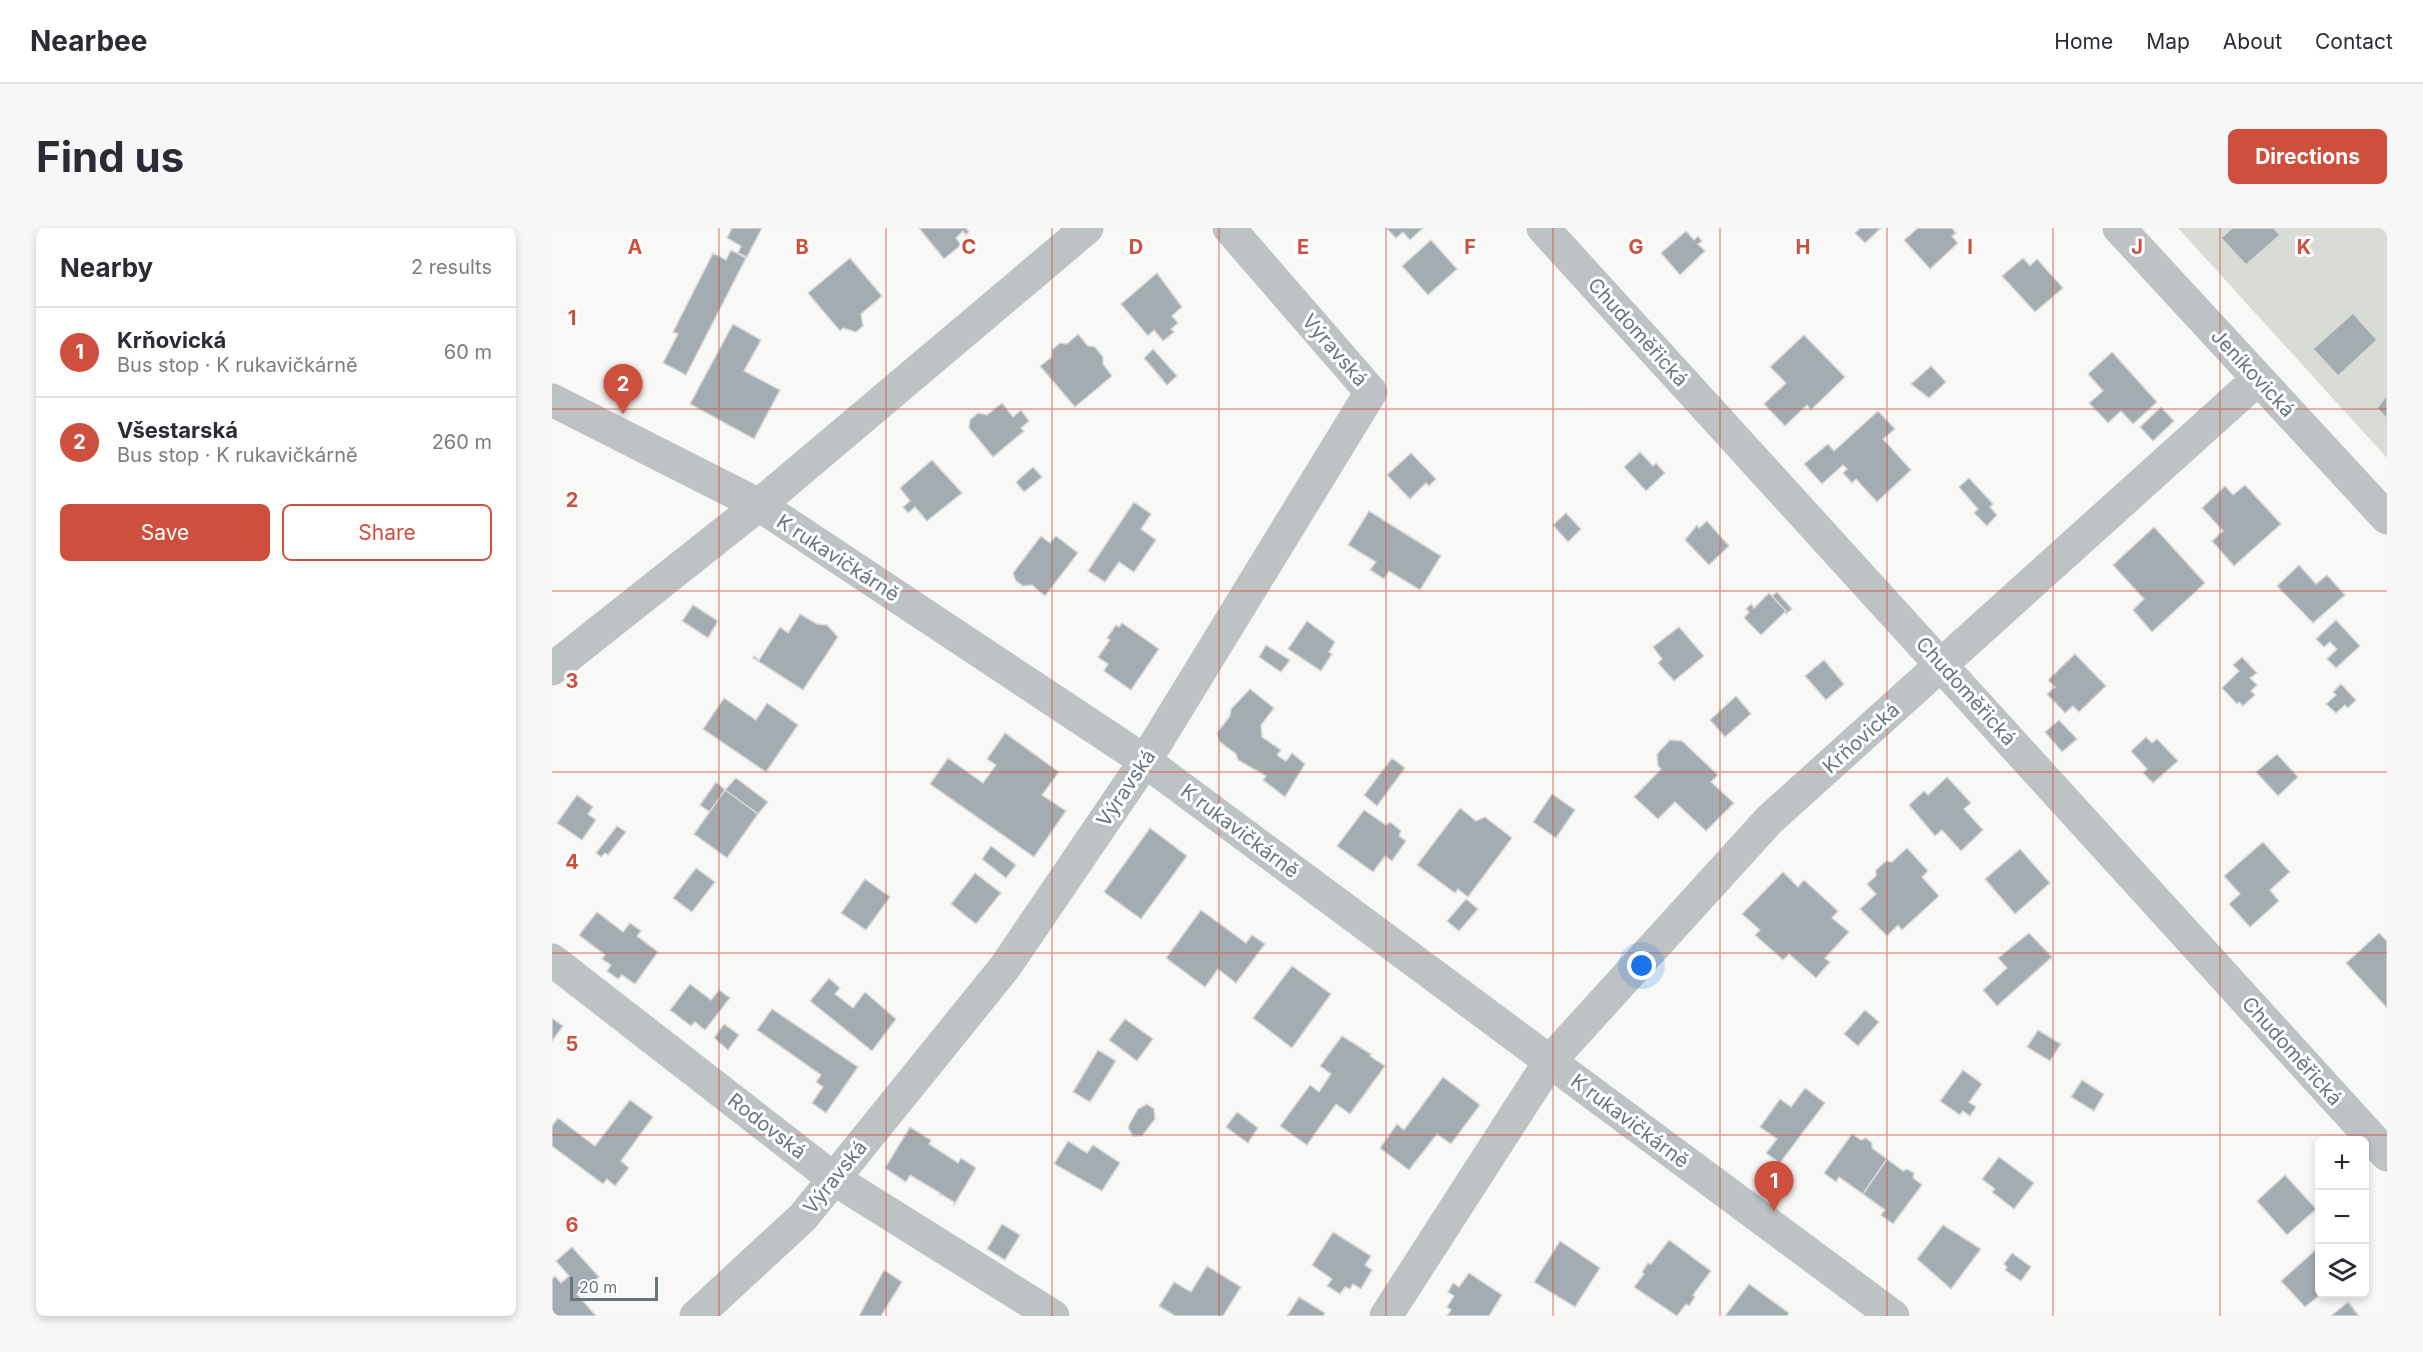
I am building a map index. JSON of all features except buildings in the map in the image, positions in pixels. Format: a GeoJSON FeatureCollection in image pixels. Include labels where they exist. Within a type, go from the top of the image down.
{"type":"FeatureCollection","features":[{"type":"Feature","properties":{"kind":"street"},"geometry":{"type":"LineString","coordinates":[[552,669],[759,505],[1087,228]]}},
{"type":"Feature","properties":{"kind":"street","name":"Výravská"},"geometry":{"type":"LineString","coordinates":[[696,1316],[803,1217],[1005,967],[1145,761],[1371,392],[1229,228]]}},
{"type":"Feature","properties":{"kind":"street","name":"Chudoměřická"},"geometry":{"type":"LineString","coordinates":[[1544,228],[2387,1155]]}},
{"type":"Feature","properties":{"kind":"street","name":"Jeníkovická"},"geometry":{"type":"LineString","coordinates":[[2119,228],[2387,518]]}},
{"type":"Feature","properties":{"kind":"street","name":"Krňovická"},"geometry":{"type":"LineString","coordinates":[[1386,1316],[1550,1061],[1769,820],[2258,379]]}},
{"type":"Feature","properties":{"kind":"street","name":"K rukavičkárně"},"geometry":{"type":"LineString","coordinates":[[552,400],[759,505],[1145,761],[1893,1316]]}},
{"type":"Feature","properties":{"kind":"street","name":"Rodovská"},"geometry":{"type":"LineString","coordinates":[[552,960],[834,1179],[1053,1316]]}},
{"type":"Feature","properties":{"kind":"shaded area"},"geometry":{"type":"Polygon","coordinates":[[[2178,228],[2387,228],[2387,458],[2178,228]]]}},
{"type":"Feature","properties":{"kind":"place","name":"Všestarská"},"geometry":{"type":"Point","coordinates":[623,414]}},
{"type":"Feature","properties":{"kind":"place","name":"Krňovická"},"geometry":{"type":"Point","coordinates":[1774,1211]}}]}
